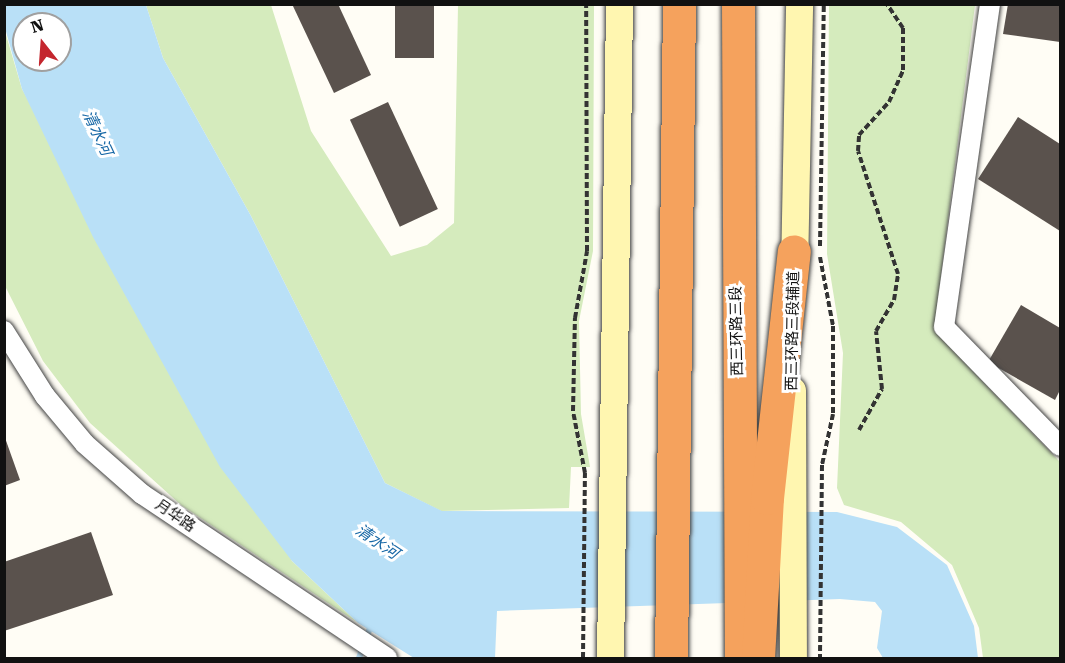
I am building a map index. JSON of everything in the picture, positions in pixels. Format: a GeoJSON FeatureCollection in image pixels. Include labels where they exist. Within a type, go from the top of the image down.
{"type":"FeatureCollection","features":[{"type":"Feature","properties":{"kind":"highway"},"geometry":{"type":"LineString","coordinates":[[671,658],[671,500],[679,4]]}},
{"type":"Feature","properties":{"kind":"highway","name":"西三环路三段"},"geometry":{"type":"LineString","coordinates":[[738,4],[766,499],[766,613],[741,658]]}},
{"type":"Feature","properties":{"kind":"highway"},"geometry":{"type":"LineString","coordinates":[[766,499],[794,251]]}},
{"type":"Feature","properties":{"kind":"highway"},"geometry":{"type":"LineString","coordinates":[[758,658],[766,613]]}},
{"type":"Feature","properties":{"kind":"main road"},"geometry":{"type":"LineString","coordinates":[[610,658],[597,621],[598,496],[619,4]]}},
{"type":"Feature","properties":{"kind":"main road","name":"西三环路三段辅道"},"geometry":{"type":"LineString","coordinates":[[794,251],[799,4]]}},
{"type":"Feature","properties":{"kind":"main road"},"geometry":{"type":"LineString","coordinates":[[766,499],[766,613],[793,658]]}},
{"type":"Feature","properties":{"kind":"street"},"geometry":{"type":"LineString","coordinates":[[990,4],[944,327],[1060,446]]}},
{"type":"Feature","properties":{"kind":"street","name":"月华路"},"geometry":{"type":"LineString","coordinates":[[4,331],[45,396],[85,444],[142,494],[356,635],[387,658]]}},
{"type":"Feature","properties":{"kind":"path"},"geometry":{"type":"LineString","coordinates":[[583,658],[597,621],[598,496],[573,411],[575,318],[587,251],[586,4]]}},
{"type":"Feature","properties":{"kind":"path"},"geometry":{"type":"LineString","coordinates":[[820,658],[822,465],[833,414],[833,326],[820,257],[824,4]]}},
{"type":"Feature","properties":{"kind":"path"},"geometry":{"type":"LineString","coordinates":[[859,430],[882,389],[876,331],[894,300],[898,274],[858,151],[859,135],[890,102],[903,70],[903,28],[887,4]]}},
{"type":"Feature","properties":{"kind":"green space"},"geometry":{"type":"Polygon","coordinates":[[[146,5],[271,5],[311,131],[391,256],[427,245],[454,223],[458,5],[594,5],[593,251],[579,321],[581,414],[590,467],[571,467],[569,508],[441,511],[385,483],[251,216],[163,58],[146,5]]]}},
{"type":"Feature","properties":{"kind":"green space"},"geometry":{"type":"Polygon","coordinates":[[[829,5],[975,5],[934,331],[1060,462],[1060,658],[983,658],[979,628],[952,565],[901,522],[844,505],[837,488],[843,353],[827,254],[829,5]]]}},
{"type":"Feature","properties":{"kind":"green space"},"geometry":{"type":"Polygon","coordinates":[[[4,28],[12,55],[12,72],[17,72],[22,89],[292,561],[358,623],[181,505],[90,423],[43,361],[5,286],[4,28]]]}},
{"type":"Feature","properties":{"kind":"water","name":"清水河"},"geometry":{"type":"Polygon","coordinates":[[[4,5],[146,5],[163,58],[251,216],[385,483],[442,511],[837,512],[897,527],[947,565],[974,626],[978,658],[883,658],[877,648],[882,611],[875,602],[840,599],[497,611],[495,658],[414,658],[358,623],[292,561],[220,467],[93,237],[22,89],[17,72],[72,72],[72,12],[12,12],[12,53],[5,28],[4,5]]]}},
{"type":"Feature","properties":{"kind":"building"},"geometry":{"type":"Polygon","coordinates":[[[292,4],[338,4],[371,75],[334,93],[292,4]]]}},
{"type":"Feature","properties":{"kind":"building"},"geometry":{"type":"Polygon","coordinates":[[[395,4],[434,4],[434,58],[395,58],[395,4]]]}},
{"type":"Feature","properties":{"kind":"building"},"geometry":{"type":"Polygon","coordinates":[[[1008,4],[1060,4],[1060,42],[1003,34],[1008,4]]]}},
{"type":"Feature","properties":{"kind":"building"},"geometry":{"type":"Polygon","coordinates":[[[388,102],[438,209],[400,227],[350,120],[388,102]]]}},
{"type":"Feature","properties":{"kind":"building"},"geometry":{"type":"Polygon","coordinates":[[[1018,117],[1060,144],[1060,231],[978,179],[1018,117]]]}},
{"type":"Feature","properties":{"kind":"building"},"geometry":{"type":"Polygon","coordinates":[[[1021,305],[1060,328],[1060,390],[1055,400],[988,362],[1021,305]]]}},
{"type":"Feature","properties":{"kind":"building"},"geometry":{"type":"Polygon","coordinates":[[[4,435],[20,480],[4,486],[4,435]]]}},
{"type":"Feature","properties":{"kind":"building"},"geometry":{"type":"Polygon","coordinates":[[[91,532],[113,595],[4,631],[4,562],[91,532]]]}},
{"type":"Feature","properties":{"kind":"waterway"},"geometry":{"type":"LineString","coordinates":[[359,658],[372,622]]}}]}
